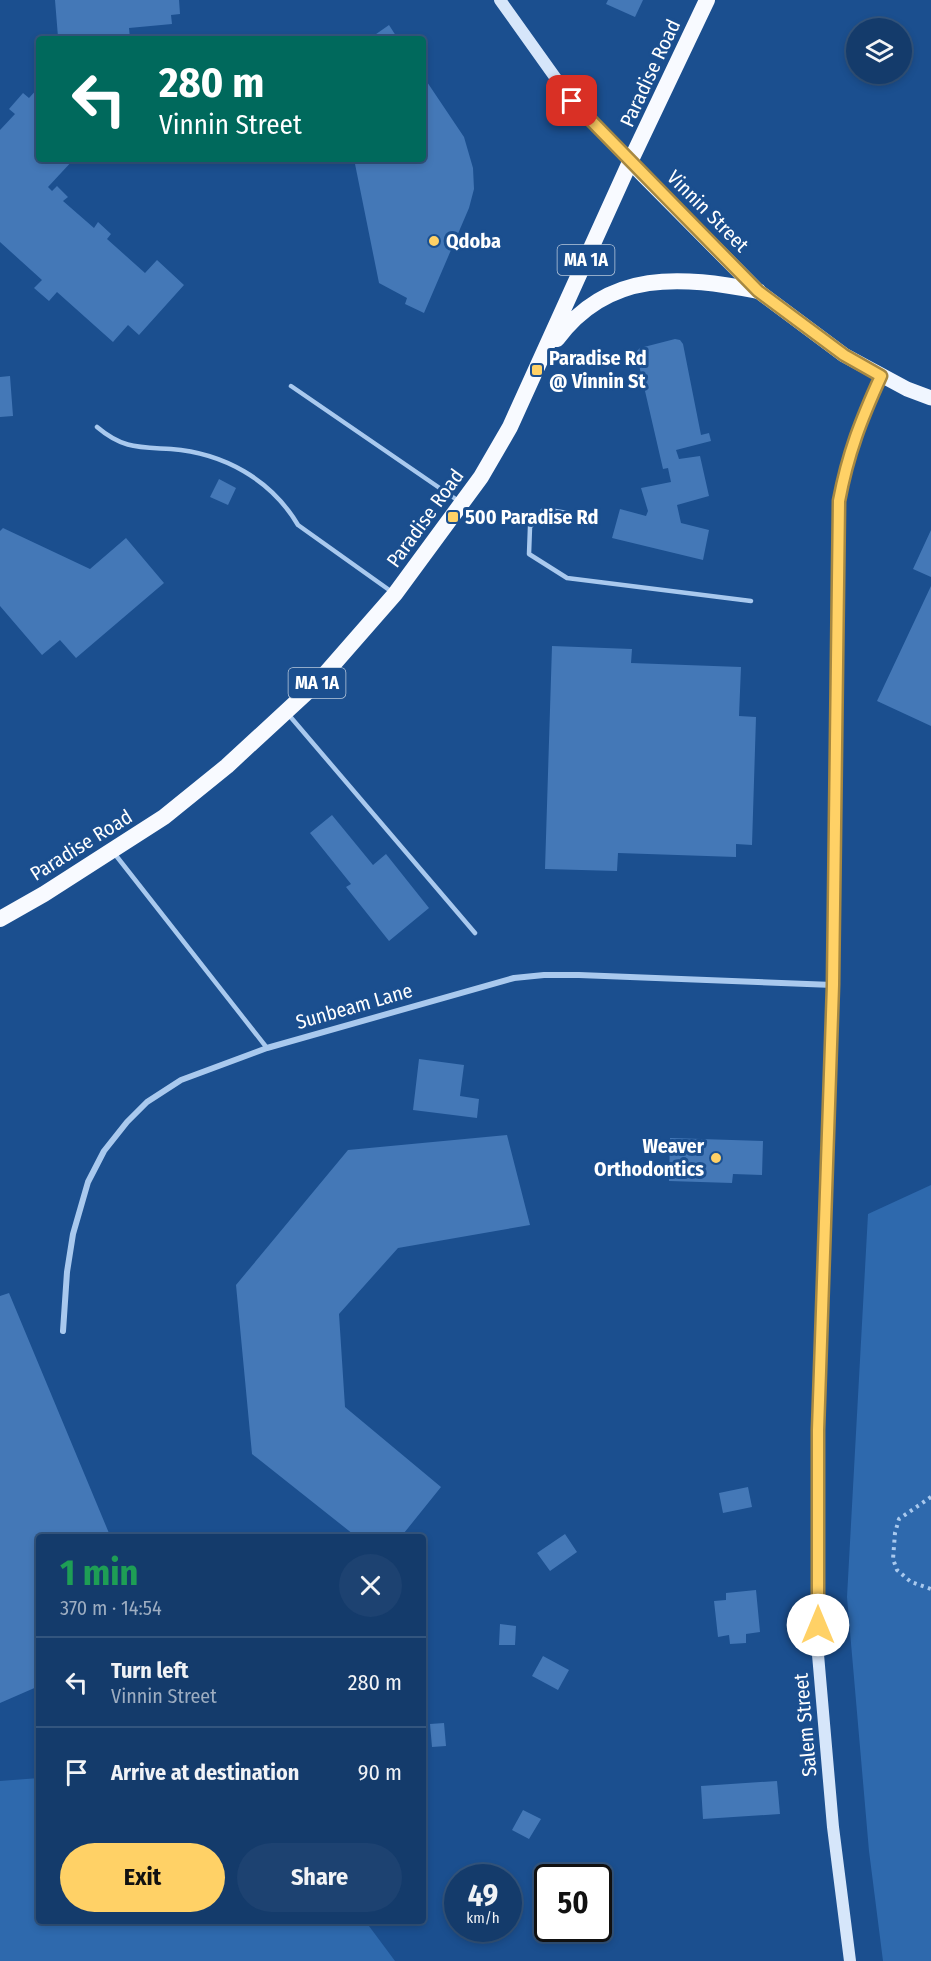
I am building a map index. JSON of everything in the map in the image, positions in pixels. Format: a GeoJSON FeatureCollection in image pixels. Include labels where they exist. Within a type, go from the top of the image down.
{"type":"FeatureCollection","features":[{"type":"Feature","properties":{"kind":"highway","name":"Paradise Road"},"geometry":{"type":"LineString","coordinates":[[0,919],[44,894],[164,817],[227,766],[318,682],[395,594],[481,477],[510,427],[630,162],[707,0]]}},
{"type":"Feature","properties":{"kind":"highway"},"geometry":{"type":"LineString","coordinates":[[542,359],[563,330],[584,310],[610,294],[650,282],[680,280],[712,282],[758,291]]}},
{"type":"Feature","properties":{"kind":"main road","name":"Vinnin Street"},"geometry":{"type":"LineString","coordinates":[[500,0],[572,101],[758,291],[844,355],[881,376],[931,398]]}},
{"type":"Feature","properties":{"kind":"main road","name":"Salem Street"},"geometry":{"type":"LineString","coordinates":[[850,1961],[833,1827],[817,1643],[818,1420],[833,985],[839,501],[846,463],[861,420],[881,376]]}},
{"type":"Feature","properties":{"kind":"street","name":"Sunbeam Lane"},"geometry":{"type":"LineString","coordinates":[[63,1331],[67,1272],[73,1234],[88,1182],[104,1151],[127,1122],[147,1102],[181,1080],[267,1048],[514,978],[579,975],[833,985]]}},
{"type":"Feature","properties":{"kind":"lane"},"geometry":{"type":"LineString","coordinates":[[291,386],[462,504]]}},
{"type":"Feature","properties":{"kind":"lane"},"geometry":{"type":"LineString","coordinates":[[97,428],[111,439],[128,446],[201,455],[222,460],[243,470],[264,484],[288,508],[297,525],[395,594]]}},
{"type":"Feature","properties":{"kind":"lane"},"geometry":{"type":"LineString","coordinates":[[567,513],[543,509],[530,527],[529,554],[567,578],[751,601]]}},
{"type":"Feature","properties":{"kind":"lane"},"geometry":{"type":"LineString","coordinates":[[286,713],[475,933]]}},
{"type":"Feature","properties":{"kind":"lane"},"geometry":{"type":"LineString","coordinates":[[112,851],[267,1048]]}},
{"type":"Feature","properties":{"kind":"path"},"geometry":{"type":"LineString","coordinates":[[931,1497],[899,1519],[895,1533],[893,1559],[897,1570],[911,1582],[931,1588]]}},
{"type":"Feature","properties":{"kind":"shaded area"},"geometry":{"type":"Polygon","coordinates":[[[931,1185],[931,1961],[883,1961],[869,1851],[847,1597],[868,1214],[931,1185]]]}},
{"type":"Feature","properties":{"kind":"shaded area"},"geometry":{"type":"Polygon","coordinates":[[[36,1778],[36,1924],[367,1924],[395,1961],[0,1961],[0,1781],[36,1778]]]}},
{"type":"Feature","properties":{"kind":"building"},"geometry":{"type":"Polygon","coordinates":[[[55,0],[179,0],[180,14],[171,15],[172,24],[129,28],[130,36],[58,36],[55,0]]]}},
{"type":"Feature","properties":{"kind":"building"},"geometry":{"type":"Polygon","coordinates":[[[608,0],[643,0],[635,17],[606,4],[608,0]]]}},
{"type":"Feature","properties":{"kind":"building"},"geometry":{"type":"Polygon","coordinates":[[[389,25],[396,36],[373,36],[389,25]]]}},
{"type":"Feature","properties":{"kind":"building"},"geometry":{"type":"Polygon","coordinates":[[[426,80],[464,137],[473,168],[474,189],[469,208],[424,313],[405,304],[407,298],[379,283],[355,162],[426,162],[426,80]]]}},
{"type":"Feature","properties":{"kind":"building"},"geometry":{"type":"Polygon","coordinates":[[[36,90],[36,162],[71,162],[48,187],[52,191],[57,186],[68,197],[63,201],[94,228],[98,222],[111,234],[107,239],[145,273],[157,260],[184,285],[139,335],[128,325],[113,342],[57,292],[49,301],[34,288],[42,280],[0,242],[0,130],[15,114],[9,109],[23,93],[29,98],[36,90]]]}},
{"type":"Feature","properties":{"kind":"building"},"geometry":{"type":"Polygon","coordinates":[[[675,339],[680,340],[683,344],[701,435],[709,433],[711,441],[676,450],[679,459],[700,456],[709,496],[677,505],[681,523],[709,530],[703,560],[612,538],[620,509],[646,516],[648,511],[641,488],[671,482],[668,468],[663,469],[636,352],[640,348],[675,339]]]}},
{"type":"Feature","properties":{"kind":"building"},"geometry":{"type":"Polygon","coordinates":[[[10,376],[13,416],[0,417],[0,377],[10,376]]]}},
{"type":"Feature","properties":{"kind":"building"},"geometry":{"type":"Polygon","coordinates":[[[219,479],[236,488],[228,505],[210,497],[219,479]]]}},
{"type":"Feature","properties":{"kind":"building"},"geometry":{"type":"Polygon","coordinates":[[[3,528],[90,569],[126,538],[164,583],[76,658],[60,640],[42,655],[0,606],[0,531],[3,528]]]}},
{"type":"Feature","properties":{"kind":"building"},"geometry":{"type":"Polygon","coordinates":[[[931,530],[931,577],[913,569],[931,530]]]}},
{"type":"Feature","properties":{"kind":"building"},"geometry":{"type":"Polygon","coordinates":[[[931,586],[931,726],[877,701],[931,586]]]}},
{"type":"Feature","properties":{"kind":"building"},"geometry":{"type":"Polygon","coordinates":[[[552,646],[632,649],[631,663],[741,667],[739,716],[756,717],[752,845],[736,844],[736,857],[618,853],[617,871],[545,869],[552,646]]]}},
{"type":"Feature","properties":{"kind":"building"},"geometry":{"type":"Polygon","coordinates":[[[332,815],[373,865],[386,854],[429,908],[389,941],[346,887],[351,884],[310,833],[332,815]]]}},
{"type":"Feature","properties":{"kind":"building"},"geometry":{"type":"Polygon","coordinates":[[[419,1059],[464,1065],[460,1096],[479,1099],[477,1118],[413,1110],[419,1059]]]}},
{"type":"Feature","properties":{"kind":"building"},"geometry":{"type":"Polygon","coordinates":[[[507,1135],[530,1225],[398,1248],[339,1314],[345,1407],[441,1487],[403,1534],[353,1534],[252,1454],[236,1285],[348,1150],[507,1135]]]}},
{"type":"Feature","properties":{"kind":"building","name":"Weaver Orthodontics"},"geometry":{"type":"Polygon","coordinates":[[[670,1138],[763,1141],[762,1175],[733,1174],[732,1183],[669,1181],[670,1138]]]}},
{"type":"Feature","properties":{"kind":"building"},"geometry":{"type":"Polygon","coordinates":[[[9,1293],[109,1534],[36,1534],[36,1687],[0,1703],[0,1296],[9,1293]]]}},
{"type":"Feature","properties":{"kind":"building"},"geometry":{"type":"Polygon","coordinates":[[[748,1487],[752,1507],[723,1513],[719,1493],[748,1487]]]}},
{"type":"Feature","properties":{"kind":"building"},"geometry":{"type":"Polygon","coordinates":[[[565,1534],[577,1552],[550,1571],[537,1553],[565,1534]]]}},
{"type":"Feature","properties":{"kind":"building"},"geometry":{"type":"Polygon","coordinates":[[[756,1590],[760,1632],[746,1634],[746,1643],[730,1644],[729,1635],[718,1637],[714,1601],[726,1600],[726,1593],[756,1590]]]}},
{"type":"Feature","properties":{"kind":"building"},"geometry":{"type":"Polygon","coordinates":[[[500,1624],[516,1626],[515,1645],[499,1645],[500,1624]]]}},
{"type":"Feature","properties":{"kind":"building"},"geometry":{"type":"Polygon","coordinates":[[[543,1656],[569,1670],[558,1690],[532,1676],[543,1656]]]}},
{"type":"Feature","properties":{"kind":"building"},"geometry":{"type":"Polygon","coordinates":[[[444,1723],[446,1746],[432,1747],[430,1724],[444,1723]]]}},
{"type":"Feature","properties":{"kind":"building"},"geometry":{"type":"Polygon","coordinates":[[[777,1781],[780,1814],[703,1819],[701,1786],[777,1781]]]}},
{"type":"Feature","properties":{"kind":"building"},"geometry":{"type":"Polygon","coordinates":[[[523,1810],[541,1819],[529,1839],[512,1830],[523,1810]]]}},
{"type":"Feature","properties":{"kind":"place","name":"Qdoba"},"geometry":{"type":"Point","coordinates":[434,241]}},
{"type":"Feature","properties":{"kind":"place","name":"Paradise Rd @ Vinnin St"},"geometry":{"type":"Point","coordinates":[537,370]}},
{"type":"Feature","properties":{"kind":"place","name":"500 Paradise Rd"},"geometry":{"type":"Point","coordinates":[453,517]}},
{"type":"Feature","properties":{"kind":"place","name":"Weaver Orthodontics"},"geometry":{"type":"Point","coordinates":[716,1158]}},
{"type":"Feature","properties":{"kind":"route"},"geometry":{"type":"LineString","coordinates":[[572,101],[758,291],[844,355],[881,376],[861,420],[846,463],[839,501],[833,985],[818,1430],[818,1625]]}}]}
